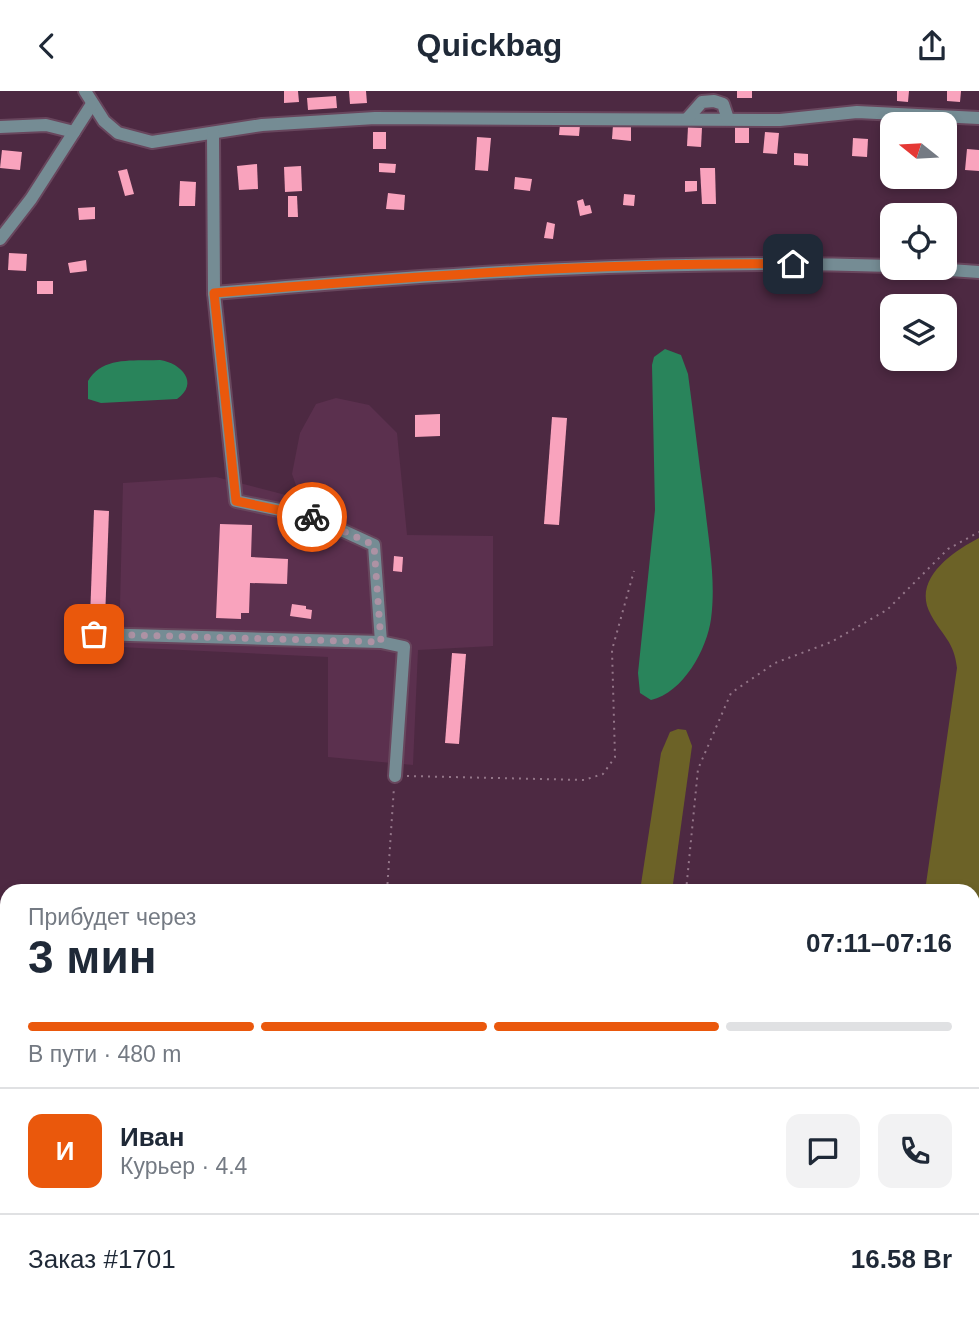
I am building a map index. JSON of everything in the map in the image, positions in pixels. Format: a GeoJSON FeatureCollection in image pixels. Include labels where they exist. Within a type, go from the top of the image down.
{"type":"FeatureCollection","features":[{"type":"Feature","properties":{"kind":"street"},"geometry":{"type":"LineString","coordinates":[[85,91],[104,121],[118,133],[152,142],[262,125],[375,118],[780,120],[857,112],[979,118]]}},
{"type":"Feature","properties":{"kind":"street"},"geometry":{"type":"LineString","coordinates":[[687,119],[702,102],[714,101],[723,104],[728,119]]}},
{"type":"Feature","properties":{"kind":"street"},"geometry":{"type":"LineString","coordinates":[[0,239],[31,199],[92,104]]}},
{"type":"Feature","properties":{"kind":"street"},"geometry":{"type":"LineString","coordinates":[[0,127],[46,125],[74,132]]}},
{"type":"Feature","properties":{"kind":"street"},"geometry":{"type":"LineString","coordinates":[[213,133],[214,293],[236,501],[313,517],[374,545],[381,642]]}},
{"type":"Feature","properties":{"kind":"street"},"geometry":{"type":"LineString","coordinates":[[214,293],[394,278],[685,265],[880,266]]}},
{"type":"Feature","properties":{"kind":"street"},"geometry":{"type":"LineString","coordinates":[[957,271],[979,272]]}},
{"type":"Feature","properties":{"kind":"street"},"geometry":{"type":"LineString","coordinates":[[94,634],[381,642],[404,647],[395,776]]}},
{"type":"Feature","properties":{"kind":"path"},"geometry":{"type":"LineString","coordinates":[[687,884],[698,769],[731,693],[775,663],[831,642],[887,610],[948,549],[979,532]]}},
{"type":"Feature","properties":{"kind":"path"},"geometry":{"type":"LineString","coordinates":[[387,884],[395,776],[584,780],[603,774],[615,757],[612,650],[634,572]]}},
{"type":"Feature","properties":{"kind":"shaded area"},"geometry":{"type":"Polygon","coordinates":[[[665,349],[681,355],[688,374],[710,549],[712,605],[709,631],[692,668],[673,689],[651,700],[640,693],[638,673],[655,510],[652,365],[654,357],[665,349]]]}},
{"type":"Feature","properties":{"kind":"shaded area"},"geometry":{"type":"Polygon","coordinates":[[[160,360],[175,365],[185,375],[187,387],[177,399],[101,403],[88,399],[88,381],[102,367],[120,361],[160,360]]]}},
{"type":"Feature","properties":{"kind":"shaded area"},"geometry":{"type":"Polygon","coordinates":[[[336,398],[369,405],[397,433],[407,535],[493,536],[493,646],[418,650],[413,765],[328,757],[328,657],[119,647],[123,483],[216,477],[301,499],[292,474],[300,433],[316,404],[336,398]]]}},
{"type":"Feature","properties":{"kind":"shaded area"},"geometry":{"type":"Polygon","coordinates":[[[979,538],[979,884],[926,884],[957,668],[951,645],[931,615],[926,602],[926,590],[937,569],[957,551],[979,538]]]}},
{"type":"Feature","properties":{"kind":"shaded area"},"geometry":{"type":"Polygon","coordinates":[[[686,730],[692,746],[673,884],[641,884],[661,753],[670,732],[686,730]]]}},
{"type":"Feature","properties":{"kind":"building"},"geometry":{"type":"Polygon","coordinates":[[[284,91],[298,91],[299,102],[284,103],[284,91]]]}},
{"type":"Feature","properties":{"kind":"building"},"geometry":{"type":"Polygon","coordinates":[[[349,91],[366,91],[367,103],[350,104],[349,91]]]}},
{"type":"Feature","properties":{"kind":"building"},"geometry":{"type":"Polygon","coordinates":[[[737,91],[752,91],[752,98],[737,98],[737,91]]]}},
{"type":"Feature","properties":{"kind":"building"},"geometry":{"type":"Polygon","coordinates":[[[897,91],[909,91],[908,102],[897,101],[897,91]]]}},
{"type":"Feature","properties":{"kind":"building"},"geometry":{"type":"Polygon","coordinates":[[[947,91],[961,91],[960,102],[947,101],[947,91]]]}},
{"type":"Feature","properties":{"kind":"building"},"geometry":{"type":"Polygon","coordinates":[[[336,96],[337,108],[308,110],[307,98],[336,96]]]}},
{"type":"Feature","properties":{"kind":"building"},"geometry":{"type":"Polygon","coordinates":[[[560,124],[580,125],[579,136],[559,135],[560,124]]]}},
{"type":"Feature","properties":{"kind":"building"},"geometry":{"type":"Polygon","coordinates":[[[613,125],[631,126],[631,141],[612,139],[613,125]]]}},
{"type":"Feature","properties":{"kind":"building"},"geometry":{"type":"Polygon","coordinates":[[[735,125],[749,126],[749,143],[735,143],[735,125]]]}},
{"type":"Feature","properties":{"kind":"building"},"geometry":{"type":"Polygon","coordinates":[[[688,127],[702,128],[701,147],[687,146],[688,127]]]}},
{"type":"Feature","properties":{"kind":"building"},"geometry":{"type":"Polygon","coordinates":[[[373,132],[386,132],[386,149],[373,149],[373,132]]]}},
{"type":"Feature","properties":{"kind":"building"},"geometry":{"type":"Polygon","coordinates":[[[765,132],[779,133],[777,154],[763,153],[765,132]]]}},
{"type":"Feature","properties":{"kind":"building"},"geometry":{"type":"Polygon","coordinates":[[[477,137],[491,138],[488,171],[475,170],[477,137]]]}},
{"type":"Feature","properties":{"kind":"building"},"geometry":{"type":"Polygon","coordinates":[[[853,138],[868,139],[867,157],[852,156],[853,138]]]}},
{"type":"Feature","properties":{"kind":"building"},"geometry":{"type":"Polygon","coordinates":[[[967,149],[979,150],[979,171],[965,170],[967,149]]]}},
{"type":"Feature","properties":{"kind":"building"},"geometry":{"type":"Polygon","coordinates":[[[2,150],[22,152],[20,170],[0,168],[2,150]]]}},
{"type":"Feature","properties":{"kind":"building"},"geometry":{"type":"Polygon","coordinates":[[[794,153],[808,154],[808,166],[794,165],[794,153]]]}},
{"type":"Feature","properties":{"kind":"building"},"geometry":{"type":"Polygon","coordinates":[[[379,163],[396,164],[395,173],[379,172],[379,163]]]}},
{"type":"Feature","properties":{"kind":"building"},"geometry":{"type":"Polygon","coordinates":[[[257,164],[258,189],[239,190],[237,166],[257,164]]]}},
{"type":"Feature","properties":{"kind":"building"},"geometry":{"type":"Polygon","coordinates":[[[301,166],[302,191],[285,192],[284,167],[301,166]]]}},
{"type":"Feature","properties":{"kind":"building"},"geometry":{"type":"Polygon","coordinates":[[[700,168],[715,168],[716,204],[702,204],[700,168]]]}},
{"type":"Feature","properties":{"kind":"building"},"geometry":{"type":"Polygon","coordinates":[[[127,169],[134,194],[125,196],[118,171],[127,169]]]}},
{"type":"Feature","properties":{"kind":"building"},"geometry":{"type":"Polygon","coordinates":[[[515,177],[532,179],[530,191],[514,189],[515,177]]]}},
{"type":"Feature","properties":{"kind":"building"},"geometry":{"type":"Polygon","coordinates":[[[180,181],[196,182],[195,206],[179,206],[180,181]]]}},
{"type":"Feature","properties":{"kind":"building"},"geometry":{"type":"Polygon","coordinates":[[[685,181],[697,181],[697,191],[685,192],[685,181]]]}},
{"type":"Feature","properties":{"kind":"building"},"geometry":{"type":"Polygon","coordinates":[[[388,193],[405,195],[404,210],[386,209],[388,193]]]}},
{"type":"Feature","properties":{"kind":"building"},"geometry":{"type":"Polygon","coordinates":[[[624,194],[635,195],[634,206],[623,205],[624,194]]]}},
{"type":"Feature","properties":{"kind":"building"},"geometry":{"type":"Polygon","coordinates":[[[288,196],[297,196],[298,217],[288,217],[288,196]]]}},
{"type":"Feature","properties":{"kind":"building"},"geometry":{"type":"Polygon","coordinates":[[[583,199],[585,206],[590,205],[592,213],[580,216],[577,201],[583,199]]]}},
{"type":"Feature","properties":{"kind":"building"},"geometry":{"type":"Polygon","coordinates":[[[95,207],[95,219],[79,220],[78,208],[95,207]]]}},
{"type":"Feature","properties":{"kind":"building"},"geometry":{"type":"Polygon","coordinates":[[[547,222],[555,224],[553,239],[544,238],[547,222]]]}},
{"type":"Feature","properties":{"kind":"building"},"geometry":{"type":"Polygon","coordinates":[[[9,253],[27,254],[26,271],[8,270],[9,253]]]}},
{"type":"Feature","properties":{"kind":"building"},"geometry":{"type":"Polygon","coordinates":[[[86,260],[87,271],[70,273],[68,263],[86,260]]]}},
{"type":"Feature","properties":{"kind":"building"},"geometry":{"type":"Polygon","coordinates":[[[37,281],[53,281],[53,294],[37,294],[37,281]]]}},
{"type":"Feature","properties":{"kind":"building"},"geometry":{"type":"Polygon","coordinates":[[[440,414],[440,436],[415,437],[415,415],[440,414]]]}},
{"type":"Feature","properties":{"kind":"building"},"geometry":{"type":"Polygon","coordinates":[[[552,417],[567,418],[559,525],[544,524],[552,417]]]}},
{"type":"Feature","properties":{"kind":"building"},"geometry":{"type":"Polygon","coordinates":[[[94,510],[109,511],[105,619],[90,618],[94,510]]]}},
{"type":"Feature","properties":{"kind":"building"},"geometry":{"type":"Polygon","coordinates":[[[220,524],[252,525],[251,557],[288,559],[287,584],[250,583],[249,613],[241,613],[241,619],[216,618],[220,524]]]}},
{"type":"Feature","properties":{"kind":"building"},"geometry":{"type":"Polygon","coordinates":[[[394,556],[403,557],[402,572],[393,571],[394,556]]]}},
{"type":"Feature","properties":{"kind":"building"},"geometry":{"type":"Polygon","coordinates":[[[292,604],[306,606],[306,609],[312,610],[311,619],[290,616],[292,604]]]}},
{"type":"Feature","properties":{"kind":"building"},"geometry":{"type":"Polygon","coordinates":[[[452,653],[466,654],[459,744],[445,743],[452,653]]]}},
{"type":"Feature","properties":{"kind":"way so far"},"geometry":{"type":"LineString","coordinates":[[94,634],[381,642],[374,545],[312,517]]}},
{"type":"Feature","properties":{"kind":"route"},"geometry":{"type":"LineString","coordinates":[[312,517],[236,501],[214,293],[439,275],[712,264],[793,264]]}}]}
